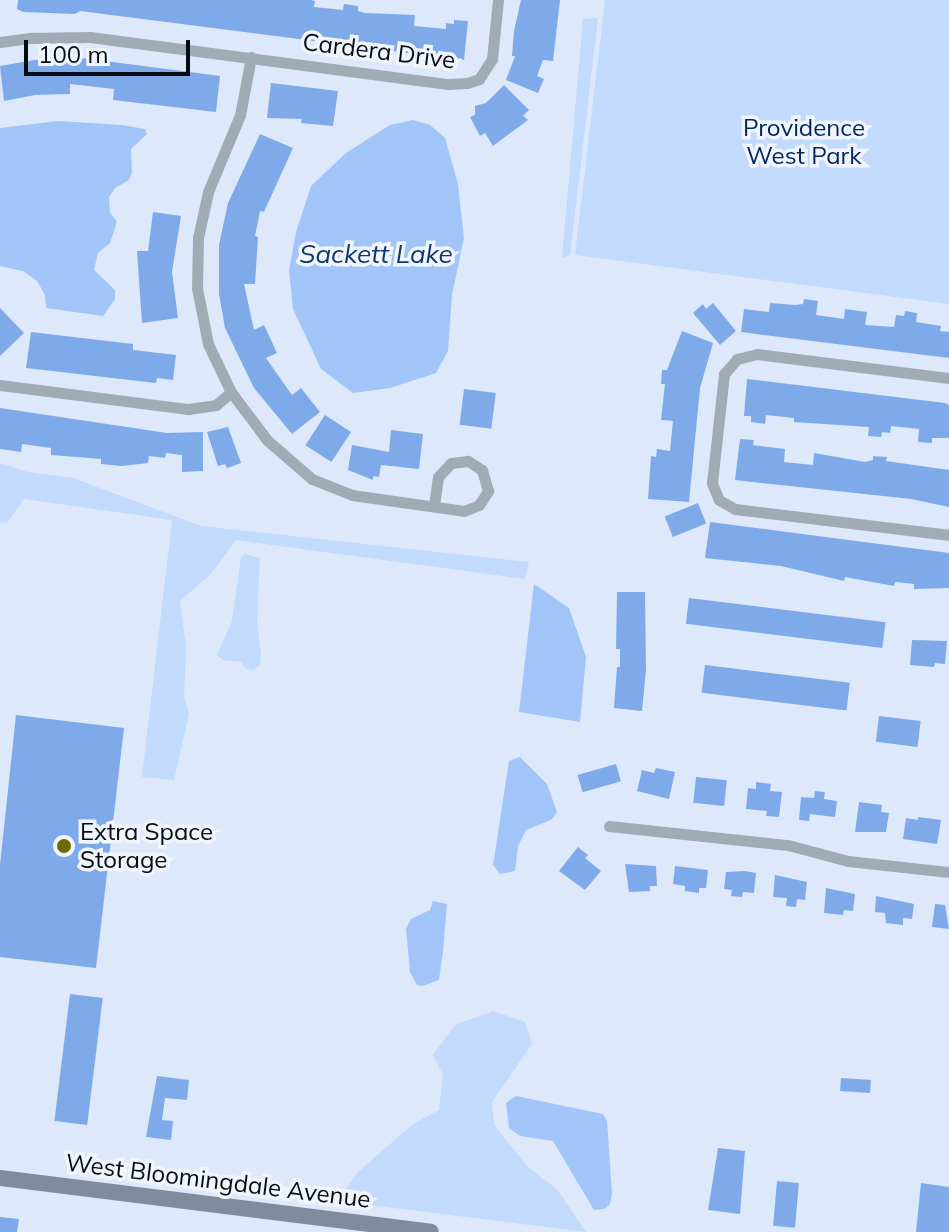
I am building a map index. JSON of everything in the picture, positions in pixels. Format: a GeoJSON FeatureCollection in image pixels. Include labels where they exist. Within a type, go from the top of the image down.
{"type":"FeatureCollection","features":[{"type":"Feature","properties":{"kind":"main road","name":"West Bloomingdale Avenue"},"geometry":{"type":"LineString","coordinates":[[0,1178],[431,1232]]}},
{"type":"Feature","properties":{"kind":"street","name":"Cardera Drive"},"geometry":{"type":"LineString","coordinates":[[0,42],[90,37],[448,84],[467,83],[479,79],[492,59],[498,0]]}},
{"type":"Feature","properties":{"kind":"street"},"geometry":{"type":"LineString","coordinates":[[251,57],[240,115],[203,206],[196,254],[202,323],[208,344],[231,392],[267,440],[312,479],[352,495],[464,511],[479,505],[488,491],[482,470],[468,461],[451,463],[438,477],[434,506]]}},
{"type":"Feature","properties":{"kind":"street"},"geometry":{"type":"LineString","coordinates":[[949,378],[757,354],[737,359],[724,374],[712,483],[719,500],[735,509],[949,535]]}},
{"type":"Feature","properties":{"kind":"street"},"geometry":{"type":"LineString","coordinates":[[0,385],[188,409],[216,405],[231,392]]}},
{"type":"Feature","properties":{"kind":"street"},"geometry":{"type":"LineString","coordinates":[[609,826],[788,845],[848,861],[949,872]]}},
{"type":"Feature","properties":{"kind":"green space","name":"Providence West Park"},"geometry":{"type":"Polygon","coordinates":[[[605,0],[949,0],[949,304],[575,255],[605,0]]]}},
{"type":"Feature","properties":{"kind":"green space"},"geometry":{"type":"Polygon","coordinates":[[[598,18],[570,255],[562,258],[583,19],[598,18]]]}},
{"type":"Feature","properties":{"kind":"green space"},"geometry":{"type":"Polygon","coordinates":[[[0,463],[28,472],[73,478],[201,526],[529,562],[525,579],[236,540],[211,574],[180,601],[186,648],[184,697],[189,714],[174,780],[142,777],[172,520],[24,499],[7,523],[0,522],[0,463]]]}},
{"type":"Feature","properties":{"kind":"green space"},"geometry":{"type":"Polygon","coordinates":[[[245,554],[260,558],[257,621],[261,655],[260,665],[253,670],[246,669],[241,662],[223,660],[217,655],[232,621],[241,557],[245,554]]]}},
{"type":"Feature","properties":{"kind":"green space"},"geometry":{"type":"Polygon","coordinates":[[[493,1011],[525,1022],[532,1044],[492,1102],[494,1125],[528,1167],[558,1190],[586,1232],[338,1201],[356,1174],[413,1124],[439,1110],[443,1075],[433,1055],[455,1025],[493,1011]]]}},
{"type":"Feature","properties":{"kind":"water","name":"Sackett Lake"},"geometry":{"type":"Polygon","coordinates":[[[413,120],[430,125],[445,138],[458,184],[464,238],[452,295],[448,351],[436,373],[390,388],[353,393],[321,369],[293,309],[289,270],[296,232],[311,186],[346,153],[390,125],[413,120]]]}},
{"type":"Feature","properties":{"kind":"water"},"geometry":{"type":"Polygon","coordinates":[[[58,121],[122,125],[145,129],[147,134],[131,149],[132,172],[129,180],[115,188],[109,197],[110,212],[117,222],[110,243],[98,253],[94,270],[115,290],[115,299],[103,316],[46,308],[45,295],[37,281],[23,271],[0,266],[0,128],[58,121]]]}},
{"type":"Feature","properties":{"kind":"water"},"geometry":{"type":"Polygon","coordinates":[[[534,584],[569,608],[586,657],[580,722],[519,712],[534,584]]]}},
{"type":"Feature","properties":{"kind":"water"},"geometry":{"type":"Polygon","coordinates":[[[520,757],[547,784],[557,812],[551,820],[526,830],[518,846],[515,871],[500,874],[493,865],[509,761],[520,757]]]}},
{"type":"Feature","properties":{"kind":"water"},"geometry":{"type":"Polygon","coordinates":[[[433,901],[447,904],[443,951],[439,980],[423,986],[417,985],[410,972],[406,929],[411,919],[430,910],[433,901]]]}},
{"type":"Feature","properties":{"kind":"water"},"geometry":{"type":"Polygon","coordinates":[[[516,1096],[603,1114],[607,1121],[612,1194],[610,1204],[604,1209],[594,1210],[553,1141],[520,1136],[509,1128],[506,1103],[516,1096]]]}},
{"type":"Feature","properties":{"kind":"building"},"geometry":{"type":"Polygon","coordinates":[[[18,0],[311,0],[315,1],[314,7],[343,10],[344,4],[358,6],[358,11],[365,13],[415,15],[414,26],[446,29],[446,23],[454,24],[454,20],[468,21],[464,60],[80,11],[75,14],[23,12],[17,9],[18,0]]]}},
{"type":"Feature","properties":{"kind":"building"},"geometry":{"type":"Polygon","coordinates":[[[521,0],[560,0],[553,61],[543,60],[537,76],[544,79],[538,93],[506,80],[515,56],[512,56],[514,31],[521,0]]]}},
{"type":"Feature","properties":{"kind":"building"},"geometry":{"type":"Polygon","coordinates":[[[82,58],[220,76],[216,112],[113,100],[114,89],[70,84],[70,94],[35,95],[4,101],[0,66],[34,60],[82,58]]]}},
{"type":"Feature","properties":{"kind":"building"},"geometry":{"type":"Polygon","coordinates":[[[271,83],[338,91],[333,126],[301,123],[302,119],[267,118],[271,83]]]}},
{"type":"Feature","properties":{"kind":"building"},"geometry":{"type":"Polygon","coordinates":[[[504,85],[529,110],[523,116],[528,120],[493,146],[485,133],[480,136],[470,117],[475,115],[475,106],[486,103],[504,85]]]}},
{"type":"Feature","properties":{"kind":"building"},"geometry":{"type":"Polygon","coordinates":[[[260,134],[293,148],[264,212],[260,211],[255,236],[258,237],[255,284],[244,284],[254,330],[264,325],[277,353],[266,358],[292,395],[301,388],[320,412],[292,434],[254,388],[225,328],[219,294],[219,245],[228,203],[260,134]]]}},
{"type":"Feature","properties":{"kind":"building"},"geometry":{"type":"Polygon","coordinates":[[[153,212],[181,216],[172,272],[178,318],[142,323],[137,251],[148,251],[153,212]]]}},
{"type":"Feature","properties":{"kind":"building"},"geometry":{"type":"Polygon","coordinates":[[[804,299],[818,301],[816,315],[844,319],[845,309],[867,312],[865,325],[894,327],[896,315],[904,316],[905,311],[917,313],[916,322],[941,326],[940,331],[949,332],[949,358],[741,332],[744,309],[769,312],[770,303],[795,305],[803,304],[804,299]]]}},
{"type":"Feature","properties":{"kind":"building"},"geometry":{"type":"Polygon","coordinates":[[[713,303],[736,331],[720,345],[693,313],[703,304],[706,309],[713,303]]]}},
{"type":"Feature","properties":{"kind":"building"},"geometry":{"type":"Polygon","coordinates":[[[0,308],[24,333],[0,356],[0,308]]]}},
{"type":"Feature","properties":{"kind":"building"},"geometry":{"type":"Polygon","coordinates":[[[682,331],[713,343],[700,388],[689,502],[648,499],[651,456],[656,457],[657,449],[670,451],[673,421],[661,420],[665,384],[661,384],[662,370],[667,370],[682,331]]]}},
{"type":"Feature","properties":{"kind":"building"},"geometry":{"type":"Polygon","coordinates":[[[31,332],[133,344],[133,350],[176,355],[173,380],[157,378],[156,383],[26,368],[31,332]]]}},
{"type":"Feature","properties":{"kind":"building"},"geometry":{"type":"Polygon","coordinates":[[[747,379],[945,403],[949,405],[949,438],[932,438],[932,443],[918,442],[919,429],[891,426],[890,433],[882,432],[881,437],[868,436],[869,427],[794,422],[794,418],[766,415],[765,424],[751,422],[751,416],[744,416],[747,379]]]}},
{"type":"Feature","properties":{"kind":"building"},"geometry":{"type":"Polygon","coordinates":[[[464,389],[496,393],[491,429],[460,425],[464,389]]]}},
{"type":"Feature","properties":{"kind":"building"},"geometry":{"type":"Polygon","coordinates":[[[0,408],[167,433],[203,432],[203,471],[182,472],[182,455],[166,453],[165,458],[149,456],[148,463],[122,466],[101,464],[101,459],[51,455],[51,448],[22,444],[21,452],[0,449],[0,408]]]}},
{"type":"Feature","properties":{"kind":"building"},"geometry":{"type":"Polygon","coordinates":[[[325,415],[351,432],[331,462],[305,445],[325,415]]]}},
{"type":"Feature","properties":{"kind":"building"},"geometry":{"type":"Polygon","coordinates":[[[228,427],[241,463],[227,468],[225,464],[218,466],[207,432],[228,427]]]}},
{"type":"Feature","properties":{"kind":"building"},"geometry":{"type":"Polygon","coordinates":[[[391,430],[423,434],[419,469],[381,465],[379,477],[373,476],[373,480],[348,470],[352,445],[389,452],[391,430]]]}},
{"type":"Feature","properties":{"kind":"building"},"geometry":{"type":"Polygon","coordinates":[[[740,439],[754,440],[753,445],[785,449],[784,462],[813,465],[814,453],[865,462],[873,460],[873,456],[887,457],[886,461],[949,470],[949,507],[911,499],[735,480],[740,439]]]}},
{"type":"Feature","properties":{"kind":"building"},"geometry":{"type":"Polygon","coordinates":[[[698,503],[706,523],[673,537],[665,516],[698,503]]]}},
{"type":"Feature","properties":{"kind":"building"},"geometry":{"type":"Polygon","coordinates":[[[710,522],[949,553],[949,588],[914,589],[914,584],[895,582],[894,586],[845,577],[844,581],[781,566],[705,558],[710,522]]]}},
{"type":"Feature","properties":{"kind":"building"},"geometry":{"type":"Polygon","coordinates":[[[617,592],[645,592],[646,670],[642,711],[614,708],[617,667],[620,667],[620,649],[616,649],[617,592]]]}},
{"type":"Feature","properties":{"kind":"building"},"geometry":{"type":"Polygon","coordinates":[[[689,598],[886,622],[882,648],[686,624],[689,598]]]}},
{"type":"Feature","properties":{"kind":"building"},"geometry":{"type":"Polygon","coordinates":[[[912,640],[947,641],[945,664],[935,663],[934,667],[910,665],[912,640]]]}},
{"type":"Feature","properties":{"kind":"building"},"geometry":{"type":"Polygon","coordinates":[[[705,665],[850,683],[846,711],[702,693],[705,665]]]}},
{"type":"Feature","properties":{"kind":"building"},"geometry":{"type":"Polygon","coordinates":[[[16,715],[124,728],[96,968],[0,957],[0,865],[16,715]]]}},
{"type":"Feature","properties":{"kind":"building"},"geometry":{"type":"Polygon","coordinates":[[[879,716],[921,721],[918,747],[876,742],[879,716]]]}},
{"type":"Feature","properties":{"kind":"building"},"geometry":{"type":"Polygon","coordinates":[[[616,764],[621,781],[583,792],[578,775],[616,764]]]}},
{"type":"Feature","properties":{"kind":"building"},"geometry":{"type":"Polygon","coordinates":[[[656,768],[675,772],[669,799],[637,791],[642,770],[654,773],[656,768]]]}},
{"type":"Feature","properties":{"kind":"building"},"geometry":{"type":"Polygon","coordinates":[[[696,777],[727,780],[724,806],[693,803],[696,777]]]}},
{"type":"Feature","properties":{"kind":"building"},"geometry":{"type":"Polygon","coordinates":[[[756,782],[771,784],[770,791],[782,792],[779,817],[766,816],[767,811],[746,809],[748,788],[756,789],[756,782]]]}},
{"type":"Feature","properties":{"kind":"building"},"geometry":{"type":"Polygon","coordinates":[[[815,791],[825,792],[824,799],[837,801],[835,817],[810,814],[809,821],[799,820],[801,797],[814,798],[815,791]]]}},
{"type":"Feature","properties":{"kind":"building"},"geometry":{"type":"Polygon","coordinates":[[[859,802],[882,805],[881,812],[889,813],[886,832],[855,832],[859,802]]]}},
{"type":"Feature","properties":{"kind":"building"},"geometry":{"type":"Polygon","coordinates":[[[918,817],[941,820],[937,844],[903,839],[906,818],[918,820],[918,817]]]}},
{"type":"Feature","properties":{"kind":"building"},"geometry":{"type":"Polygon","coordinates":[[[578,847],[588,855],[585,858],[601,871],[585,890],[559,871],[578,847]]]}},
{"type":"Feature","properties":{"kind":"building"},"geometry":{"type":"Polygon","coordinates":[[[625,864],[656,866],[657,886],[650,886],[650,891],[629,892],[625,864]]]}},
{"type":"Feature","properties":{"kind":"building"},"geometry":{"type":"Polygon","coordinates":[[[675,866],[708,870],[706,888],[699,888],[699,893],[685,891],[685,886],[673,884],[675,866]]]}},
{"type":"Feature","properties":{"kind":"building"},"geometry":{"type":"Polygon","coordinates":[[[726,872],[756,873],[754,893],[743,892],[742,897],[731,896],[732,890],[724,889],[726,872]]]}},
{"type":"Feature","properties":{"kind":"building"},"geometry":{"type":"Polygon","coordinates":[[[775,875],[807,882],[805,900],[797,899],[796,907],[786,906],[787,898],[773,897],[775,875]]]}},
{"type":"Feature","properties":{"kind":"building"},"geometry":{"type":"Polygon","coordinates":[[[826,888],[855,894],[853,911],[844,910],[843,915],[824,913],[826,888]]]}},
{"type":"Feature","properties":{"kind":"building"},"geometry":{"type":"Polygon","coordinates":[[[876,896],[914,904],[912,919],[903,918],[903,925],[886,923],[885,913],[875,912],[876,896]]]}},
{"type":"Feature","properties":{"kind":"building"},"geometry":{"type":"Polygon","coordinates":[[[935,904],[945,905],[949,929],[932,927],[935,904]]]}},
{"type":"Feature","properties":{"kind":"building"},"geometry":{"type":"Polygon","coordinates":[[[70,994],[103,998],[87,1125],[54,1121],[70,994]]]}},
{"type":"Feature","properties":{"kind":"building"},"geometry":{"type":"Polygon","coordinates":[[[157,1076],[189,1080],[187,1100],[165,1098],[162,1120],[173,1121],[171,1140],[146,1137],[157,1076]]]}},
{"type":"Feature","properties":{"kind":"building"},"geometry":{"type":"Polygon","coordinates":[[[841,1078],[871,1080],[870,1093],[840,1091],[841,1078]]]}},
{"type":"Feature","properties":{"kind":"building"},"geometry":{"type":"Polygon","coordinates":[[[718,1148],[745,1151],[740,1214],[708,1210],[718,1148]]]}},
{"type":"Feature","properties":{"kind":"building"},"geometry":{"type":"Polygon","coordinates":[[[777,1181],[799,1183],[795,1228],[773,1226],[777,1181]]]}},
{"type":"Feature","properties":{"kind":"building"},"geometry":{"type":"Polygon","coordinates":[[[921,1183],[949,1187],[949,1232],[916,1232],[921,1183]]]}},
{"type":"Feature","properties":{"kind":"building"},"geometry":{"type":"Polygon","coordinates":[[[0,1217],[19,1219],[17,1232],[0,1232],[0,1217]]]}},
{"type":"Feature","properties":{"kind":"place","name":"Extra Space Storage"},"geometry":{"type":"Point","coordinates":[64,846]}}]}
